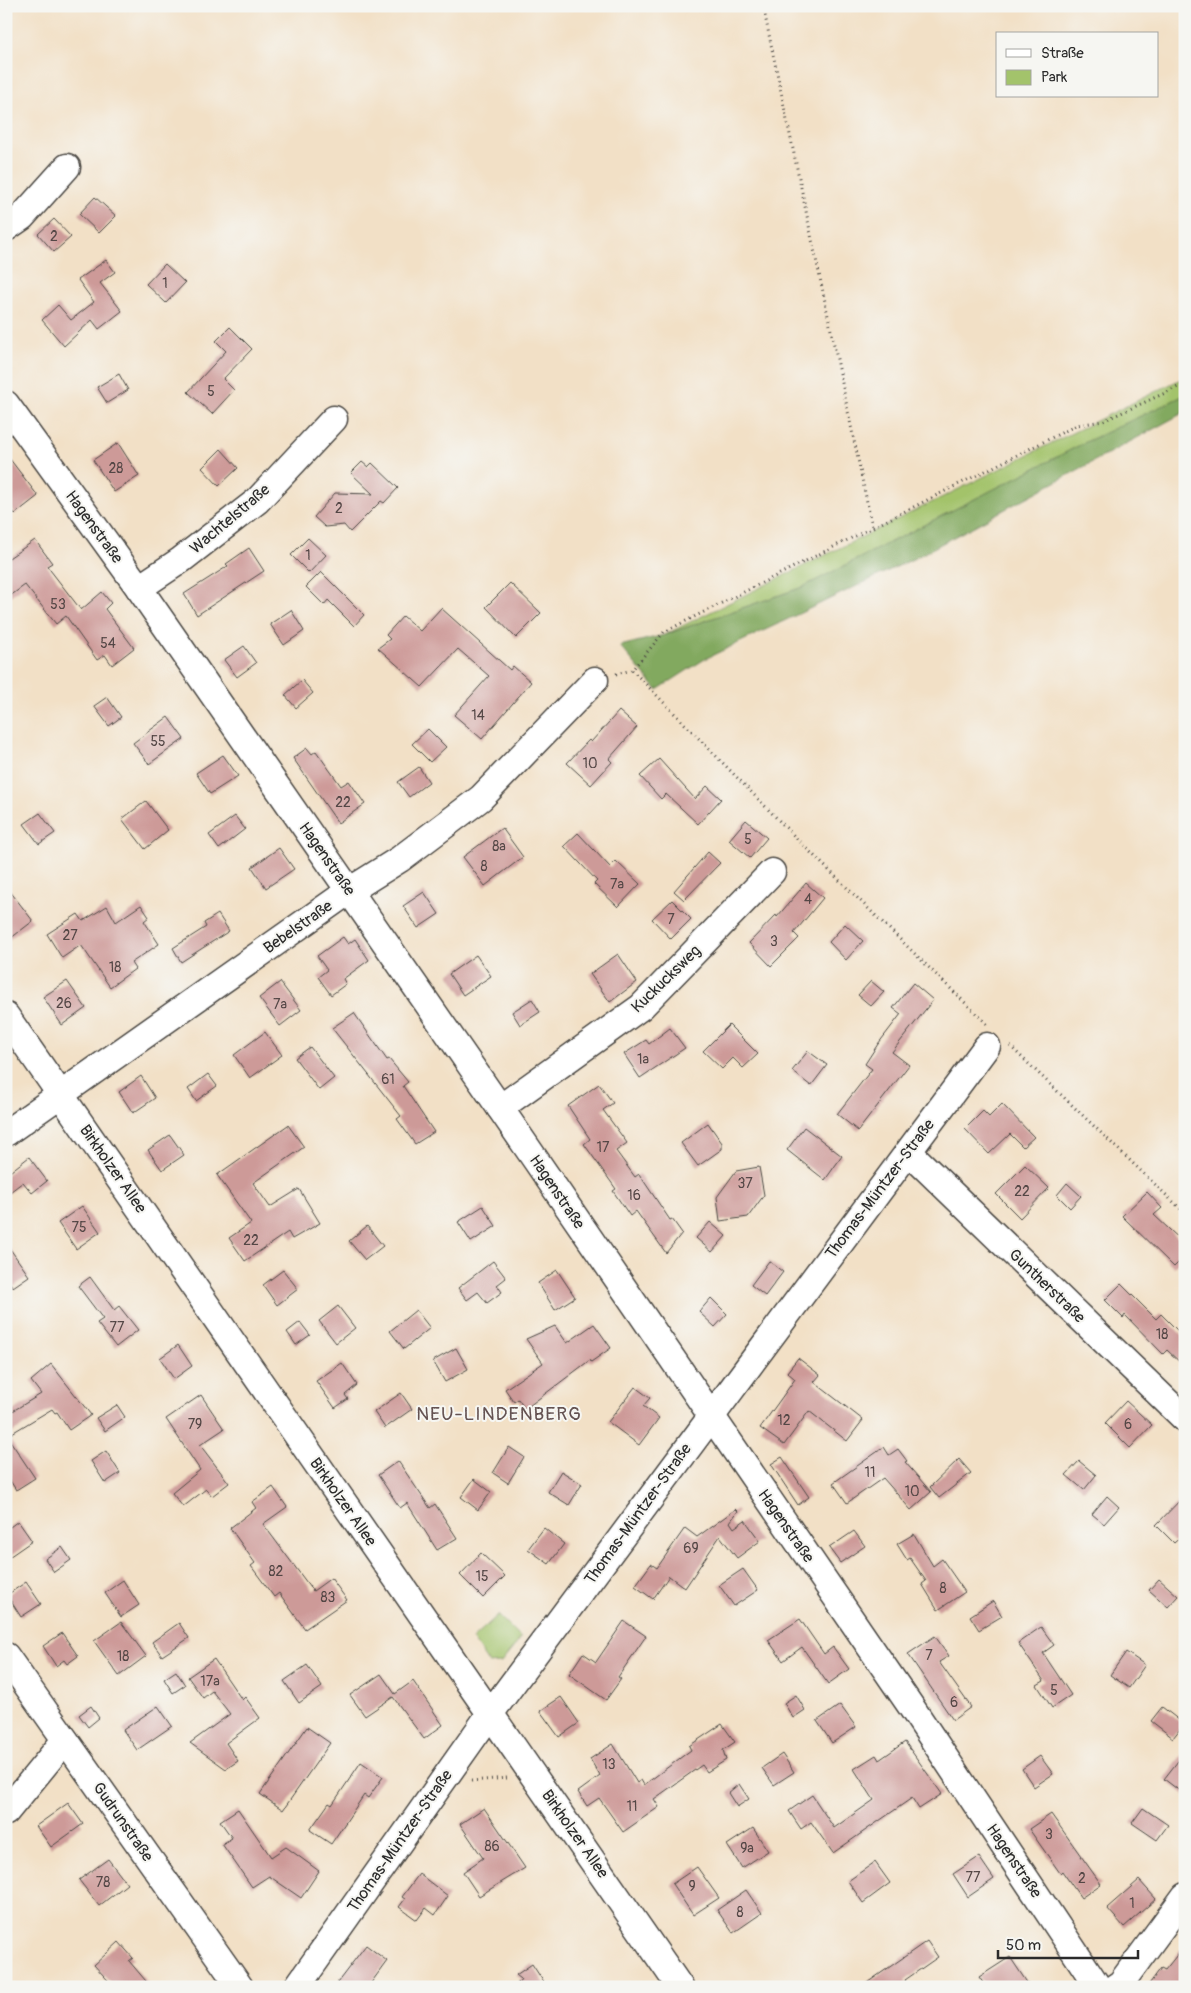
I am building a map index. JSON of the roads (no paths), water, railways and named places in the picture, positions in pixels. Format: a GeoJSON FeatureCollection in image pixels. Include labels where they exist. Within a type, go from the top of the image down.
{"type":"FeatureCollection","features":[{"type":"Feature","properties":{"kind":"street"},"geometry":{"type":"LineString","coordinates":[[6,228],[22,217],[67,167]]}},
{"type":"Feature","properties":{"kind":"street","name":"Hagenstraße"},"geometry":{"type":"LineString","coordinates":[[6,404],[139,588],[500,1108],[710,1416],[910,1704],[1098,1987]]}},
{"type":"Feature","properties":{"kind":"street","name":"Wachtelstraße"},"geometry":{"type":"LineString","coordinates":[[139,588],[181,560],[257,501],[334,419]]}},
{"type":"Feature","properties":{"kind":"street","name":"Bebelstraße"},"geometry":{"type":"LineString","coordinates":[[6,1133],[349,891],[400,859],[481,798],[595,680]]}},
{"type":"Feature","properties":{"kind":"street","name":"Kuckucksweg"},"geometry":{"type":"LineString","coordinates":[[500,1108],[641,1007],[772,872]]}},
{"type":"Feature","properties":{"kind":"street","name":"Birkholzer Allee"},"geometry":{"type":"LineString","coordinates":[[6,1016],[680,1987]]}},
{"type":"Feature","properties":{"kind":"street","name":"Thomas-Müntzer-Straße"},"geometry":{"type":"LineString","coordinates":[[297,1987],[490,1714],[993,1037]]}},
{"type":"Feature","properties":{"kind":"street","name":"Guntherstraße"},"geometry":{"type":"LineString","coordinates":[[909,1152],[1185,1420]]}},
{"type":"Feature","properties":{"kind":"street","name":"Gudrunstraße"},"geometry":{"type":"LineString","coordinates":[[6,1656],[240,1987]]}},
{"type":"Feature","properties":{"kind":"street"},"geometry":{"type":"LineString","coordinates":[[6,1812],[65,1740]]}},
{"type":"Feature","properties":{"kind":"street"},"geometry":{"type":"LineString","coordinates":[[1115,1987],[1121,1983],[1185,1896]]}},
{"type":"Feature","properties":{"kind":"district","name":"NEU-LINDENBERG"},"geometry":{"type":"Point","coordinates":[499,1414]}}]}
